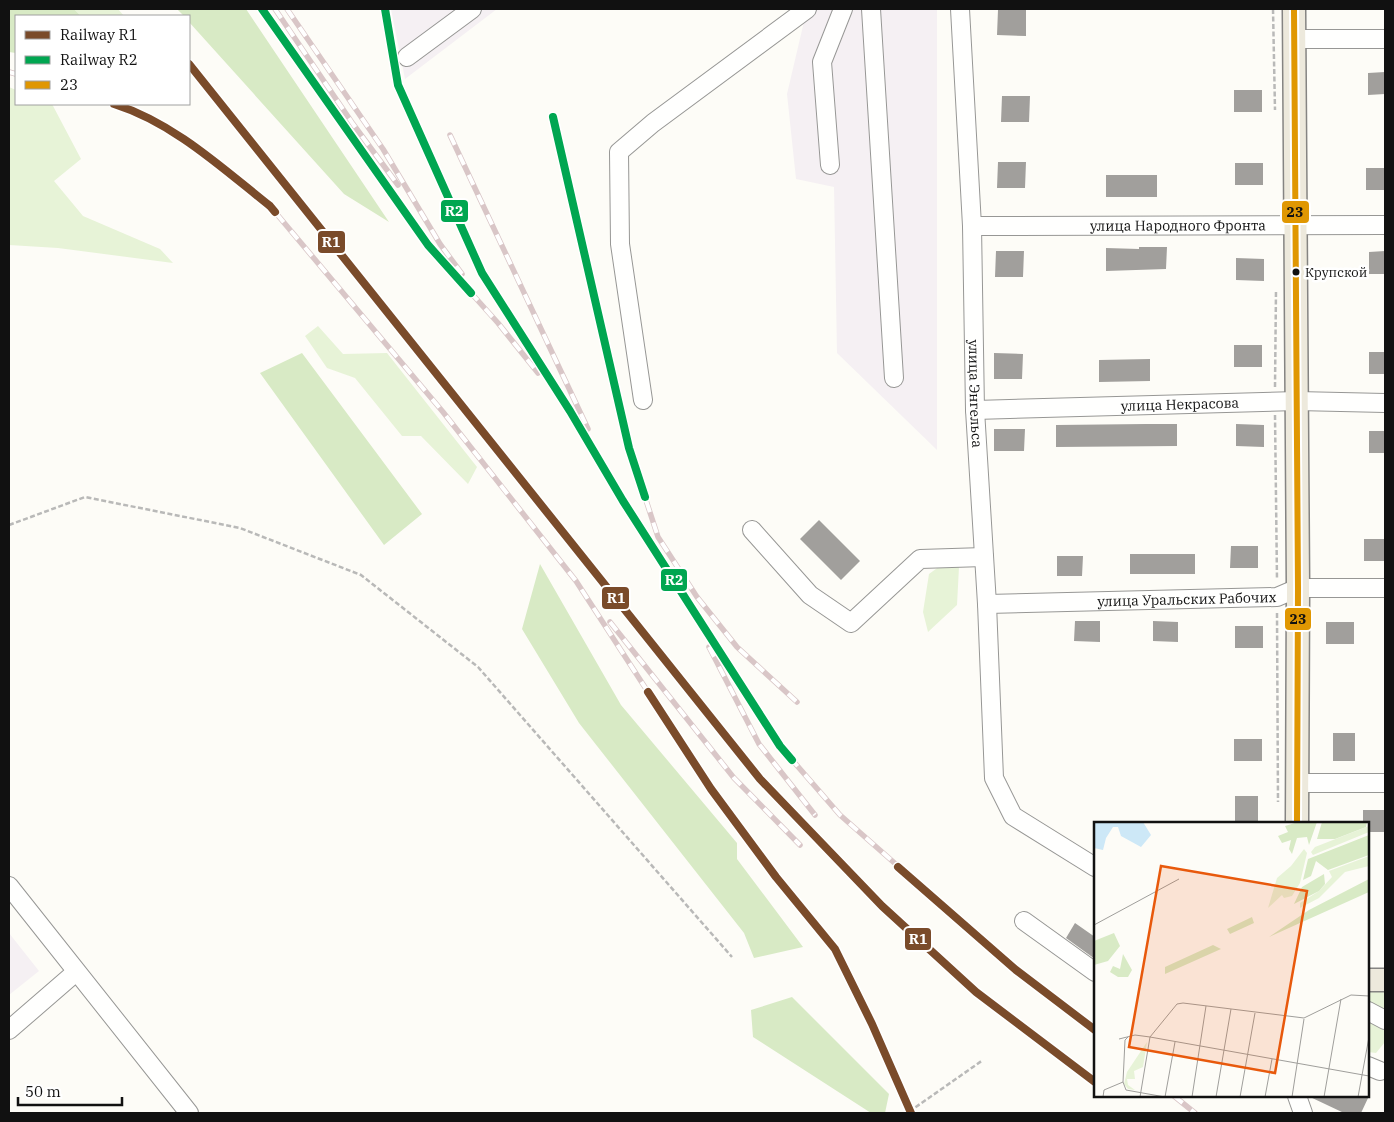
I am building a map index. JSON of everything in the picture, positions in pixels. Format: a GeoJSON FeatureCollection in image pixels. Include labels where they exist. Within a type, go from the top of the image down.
{"type":"FeatureCollection","features":[{"type":"Feature","properties":{"kind":"main road"},"geometry":{"type":"LineString","coordinates":[[1294,9],[1298,588],[1297,822]]}},
{"type":"Feature","properties":{"kind":"main road"},"geometry":{"type":"LineString","coordinates":[[1369,980],[1385,980]]}},
{"type":"Feature","properties":{"kind":"street"},"geometry":{"type":"LineString","coordinates":[[407,57],[472,9]]}},
{"type":"Feature","properties":{"kind":"street"},"geometry":{"type":"LineString","coordinates":[[643,400],[620,244],[618,152],[653,123],[808,9]]}},
{"type":"Feature","properties":{"kind":"street"},"geometry":{"type":"LineString","coordinates":[[830,165],[822,62],[843,9]]}},
{"type":"Feature","properties":{"kind":"street"},"geometry":{"type":"LineString","coordinates":[[871,9],[894,378]]}},
{"type":"Feature","properties":{"kind":"street","name":"улица Энгельса"},"geometry":{"type":"LineString","coordinates":[[960,9],[972,226],[975,410],[987,604],[994,778],[1013,816],[1094,866]]}},
{"type":"Feature","properties":{"kind":"street"},"geometry":{"type":"LineString","coordinates":[[1294,39],[1385,39]]}},
{"type":"Feature","properties":{"kind":"street","name":"улица Народного Фронта"},"geometry":{"type":"LineString","coordinates":[[972,226],[1385,225]]}},
{"type":"Feature","properties":{"kind":"street","name":"улица Некрасова"},"geometry":{"type":"LineString","coordinates":[[975,410],[1296,401],[1385,403]]}},
{"type":"Feature","properties":{"kind":"street"},"geometry":{"type":"LineString","coordinates":[[752,530],[810,595],[851,623],[920,560],[984,557]]}},
{"type":"Feature","properties":{"kind":"street","name":"улица Уральских Рабочих"},"geometry":{"type":"LineString","coordinates":[[987,604],[1277,597],[1298,588],[1385,588]]}},
{"type":"Feature","properties":{"kind":"street"},"geometry":{"type":"LineString","coordinates":[[1297,783],[1385,783]]}},
{"type":"Feature","properties":{"kind":"street"},"geometry":{"type":"LineString","coordinates":[[9,886],[189,1113]]}},
{"type":"Feature","properties":{"kind":"street"},"geometry":{"type":"LineString","coordinates":[[1024,921],[1094,971]]}},
{"type":"Feature","properties":{"kind":"street"},"geometry":{"type":"LineString","coordinates":[[9,1030],[76,972]]}},
{"type":"Feature","properties":{"kind":"street"},"geometry":{"type":"LineString","coordinates":[[1369,1012],[1385,1020]]}},
{"type":"Feature","properties":{"kind":"street"},"geometry":{"type":"LineString","coordinates":[[1297,1097],[1303,1113]]}},
{"type":"Feature","properties":{"kind":"path"},"geometry":{"type":"LineString","coordinates":[[9,524],[85,498],[240,528],[361,575],[478,667],[732,957]]}},
{"type":"Feature","properties":{"kind":"path"},"geometry":{"type":"LineString","coordinates":[[910,1113],[983,1060]]}},
{"type":"Feature","properties":{"kind":"shaded area"},"geometry":{"type":"Polygon","coordinates":[[[391,9],[497,9],[405,79],[391,9]]]}},
{"type":"Feature","properties":{"kind":"shaded area"},"geometry":{"type":"Polygon","coordinates":[[[803,9],[937,9],[937,450],[837,353],[834,187],[796,179],[787,94],[806,13],[803,9]]]}},
{"type":"Feature","properties":{"kind":"shaded area"},"geometry":{"type":"Polygon","coordinates":[[[9,933],[39,971],[9,995],[9,933]]]}},
{"type":"Feature","properties":{"kind":"green space"},"geometry":{"type":"Polygon","coordinates":[[[9,9],[74,9],[80,15],[15,15],[15,53],[9,52],[9,9]]]}},
{"type":"Feature","properties":{"kind":"green space"},"geometry":{"type":"Polygon","coordinates":[[[74,9],[118,9],[123,15],[80,15],[74,9]]]}},
{"type":"Feature","properties":{"kind":"green space"},"geometry":{"type":"Polygon","coordinates":[[[177,9],[246,9],[389,222],[344,194],[190,23],[190,15],[183,15],[177,9]]]}},
{"type":"Feature","properties":{"kind":"green space"},"geometry":{"type":"Polygon","coordinates":[[[9,87],[15,90],[15,105],[53,105],[81,159],[54,181],[83,216],[160,249],[173,263],[58,248],[9,245],[9,87]]]}},
{"type":"Feature","properties":{"kind":"green space"},"geometry":{"type":"Polygon","coordinates":[[[318,326],[343,354],[387,353],[477,467],[468,484],[421,436],[402,436],[355,378],[327,368],[305,336],[318,326]]]}},
{"type":"Feature","properties":{"kind":"green space"},"geometry":{"type":"Polygon","coordinates":[[[302,353],[422,514],[384,545],[260,373],[302,353]]]}},
{"type":"Feature","properties":{"kind":"green space"},"geometry":{"type":"Polygon","coordinates":[[[540,564],[621,705],[737,843],[737,859],[803,947],[754,958],[744,933],[579,723],[522,629],[540,564]]]}},
{"type":"Feature","properties":{"kind":"green space"},"geometry":{"type":"Polygon","coordinates":[[[940,566],[959,567],[957,605],[928,632],[923,612],[929,574],[940,566]]]}},
{"type":"Feature","properties":{"kind":"green space"},"geometry":{"type":"Polygon","coordinates":[[[1369,990],[1385,990],[1385,1012],[1369,1004],[1369,990]]]}},
{"type":"Feature","properties":{"kind":"green space"},"geometry":{"type":"Polygon","coordinates":[[[792,997],[889,1094],[885,1113],[871,1113],[753,1037],[751,1010],[792,997]]]}},
{"type":"Feature","properties":{"kind":"green space"},"geometry":{"type":"Polygon","coordinates":[[[1369,1022],[1385,1031],[1385,1042],[1376,1053],[1369,1052],[1369,1022]]]}},
{"type":"Feature","properties":{"kind":"building"},"geometry":{"type":"Polygon","coordinates":[[[998,10],[1026,10],[1026,36],[997,35],[998,10]]]}},
{"type":"Feature","properties":{"kind":"building"},"geometry":{"type":"Polygon","coordinates":[[[1385,72],[1385,94],[1368,95],[1368,73],[1385,72]]]}},
{"type":"Feature","properties":{"kind":"building"},"geometry":{"type":"Polygon","coordinates":[[[1234,90],[1262,90],[1262,112],[1234,112],[1234,90]]]}},
{"type":"Feature","properties":{"kind":"building"},"geometry":{"type":"Polygon","coordinates":[[[1002,96],[1030,96],[1029,122],[1001,122],[1002,96]]]}},
{"type":"Feature","properties":{"kind":"building"},"geometry":{"type":"Polygon","coordinates":[[[998,162],[1026,162],[1025,188],[997,188],[998,162]]]}},
{"type":"Feature","properties":{"kind":"building"},"geometry":{"type":"Polygon","coordinates":[[[1235,163],[1263,163],[1263,185],[1235,185],[1235,163]]]}},
{"type":"Feature","properties":{"kind":"building"},"geometry":{"type":"Polygon","coordinates":[[[1366,168],[1385,168],[1385,190],[1366,190],[1366,168]]]}},
{"type":"Feature","properties":{"kind":"building"},"geometry":{"type":"Polygon","coordinates":[[[1106,175],[1157,175],[1157,197],[1106,197],[1106,175]]]}},
{"type":"Feature","properties":{"kind":"building"},"geometry":{"type":"Polygon","coordinates":[[[1139,247],[1167,247],[1166,269],[1106,271],[1106,248],[1139,249],[1139,247]]]}},
{"type":"Feature","properties":{"kind":"building"},"geometry":{"type":"Polygon","coordinates":[[[996,251],[1024,251],[1023,277],[995,277],[996,251]]]}},
{"type":"Feature","properties":{"kind":"building"},"geometry":{"type":"Polygon","coordinates":[[[1385,251],[1385,274],[1369,274],[1369,252],[1385,251]]]}},
{"type":"Feature","properties":{"kind":"building"},"geometry":{"type":"Polygon","coordinates":[[[1236,258],[1264,259],[1264,281],[1236,280],[1236,258]]]}},
{"type":"Feature","properties":{"kind":"building"},"geometry":{"type":"Polygon","coordinates":[[[1234,345],[1262,345],[1262,367],[1234,367],[1234,345]]]}},
{"type":"Feature","properties":{"kind":"building"},"geometry":{"type":"Polygon","coordinates":[[[1369,352],[1385,352],[1385,374],[1369,374],[1369,352]]]}},
{"type":"Feature","properties":{"kind":"building"},"geometry":{"type":"Polygon","coordinates":[[[994,353],[1023,354],[1022,379],[994,379],[994,353]]]}},
{"type":"Feature","properties":{"kind":"building"},"geometry":{"type":"Polygon","coordinates":[[[1150,359],[1150,381],[1099,382],[1099,360],[1150,359]]]}},
{"type":"Feature","properties":{"kind":"building"},"geometry":{"type":"Polygon","coordinates":[[[1177,424],[1177,446],[1056,447],[1056,425],[1177,424]]]}},
{"type":"Feature","properties":{"kind":"building"},"geometry":{"type":"Polygon","coordinates":[[[1236,424],[1264,425],[1264,447],[1236,446],[1236,424]]]}},
{"type":"Feature","properties":{"kind":"building"},"geometry":{"type":"Polygon","coordinates":[[[994,429],[1025,429],[1024,451],[994,451],[994,429]]]}},
{"type":"Feature","properties":{"kind":"building"},"geometry":{"type":"Polygon","coordinates":[[[1369,431],[1385,431],[1385,453],[1369,453],[1369,431]]]}},
{"type":"Feature","properties":{"kind":"building"},"geometry":{"type":"Polygon","coordinates":[[[819,520],[860,561],[841,580],[800,539],[819,520]]]}},
{"type":"Feature","properties":{"kind":"building"},"geometry":{"type":"Polygon","coordinates":[[[1364,539],[1385,539],[1385,561],[1364,561],[1364,539]]]}},
{"type":"Feature","properties":{"kind":"building"},"geometry":{"type":"Polygon","coordinates":[[[1231,546],[1258,546],[1258,568],[1230,568],[1231,546]]]}},
{"type":"Feature","properties":{"kind":"building"},"geometry":{"type":"Polygon","coordinates":[[[1130,554],[1195,554],[1195,574],[1130,574],[1130,554]]]}},
{"type":"Feature","properties":{"kind":"building"},"geometry":{"type":"Polygon","coordinates":[[[1057,556],[1083,556],[1082,576],[1057,576],[1057,556]]]}},
{"type":"Feature","properties":{"kind":"building"},"geometry":{"type":"Polygon","coordinates":[[[1075,621],[1100,621],[1100,642],[1074,641],[1075,621]]]}},
{"type":"Feature","properties":{"kind":"building"},"geometry":{"type":"Polygon","coordinates":[[[1153,621],[1178,622],[1178,642],[1153,641],[1153,621]]]}},
{"type":"Feature","properties":{"kind":"building"},"geometry":{"type":"Polygon","coordinates":[[[1326,622],[1354,622],[1354,644],[1326,644],[1326,622]]]}},
{"type":"Feature","properties":{"kind":"building"},"geometry":{"type":"Polygon","coordinates":[[[1235,626],[1263,626],[1263,648],[1235,648],[1235,626]]]}},
{"type":"Feature","properties":{"kind":"building"},"geometry":{"type":"Polygon","coordinates":[[[1333,733],[1355,733],[1355,761],[1333,761],[1333,733]]]}},
{"type":"Feature","properties":{"kind":"building"},"geometry":{"type":"Polygon","coordinates":[[[1234,739],[1262,739],[1262,761],[1234,761],[1234,739]]]}},
{"type":"Feature","properties":{"kind":"building"},"geometry":{"type":"Polygon","coordinates":[[[1235,796],[1258,796],[1258,822],[1235,822],[1235,796]]]}},
{"type":"Feature","properties":{"kind":"building"},"geometry":{"type":"Polygon","coordinates":[[[1363,810],[1385,810],[1385,832],[1369,832],[1369,822],[1363,822],[1363,810]]]}},
{"type":"Feature","properties":{"kind":"building"},"geometry":{"type":"Polygon","coordinates":[[[1075,923],[1094,936],[1094,958],[1066,938],[1075,923]]]}},
{"type":"Feature","properties":{"kind":"building"},"geometry":{"type":"Polygon","coordinates":[[[1310,1097],[1369,1097],[1361,1113],[1344,1113],[1310,1097]]]}},
{"type":"Feature","properties":{"kind":"railway"},"geometry":{"type":"LineString","coordinates":[[262,9],[428,245],[498,323],[538,373]]}},
{"type":"Feature","properties":{"kind":"railway"},"geometry":{"type":"LineString","coordinates":[[275,9],[353,124],[398,185]]}},
{"type":"Feature","properties":{"kind":"railway"},"geometry":{"type":"LineString","coordinates":[[287,9],[383,149],[440,244],[462,274]]}},
{"type":"Feature","properties":{"kind":"railway"},"geometry":{"type":"LineString","coordinates":[[385,9],[398,85],[482,273],[570,411],[623,501],[780,746],[840,815],[1016,970],[1094,1029]]}},
{"type":"Feature","properties":{"kind":"railway"},"geometry":{"type":"LineString","coordinates":[[9,72],[15,74]]}},
{"type":"Feature","properties":{"kind":"railway"},"geometry":{"type":"LineString","coordinates":[[117,105],[131,109],[184,138],[270,206],[443,412],[576,581],[711,789],[776,877],[835,949],[872,1024],[911,1113]]}},
{"type":"Feature","properties":{"kind":"railway"},"geometry":{"type":"LineString","coordinates":[[553,117],[629,448],[658,537],[697,597],[737,647],[797,702]]}},
{"type":"Feature","properties":{"kind":"railway"},"geometry":{"type":"LineString","coordinates":[[450,135],[588,429]]}},
{"type":"Feature","properties":{"kind":"railway"},"geometry":{"type":"LineString","coordinates":[[610,622],[734,778],[800,845]]}},
{"type":"Feature","properties":{"kind":"railway"},"geometry":{"type":"LineString","coordinates":[[709,647],[759,744],[815,815]]}},
{"type":"Feature","properties":{"kind":"railway"},"geometry":{"type":"LineString","coordinates":[[1175,1097],[1195,1113]]}},
{"type":"Feature","properties":{"kind":"rail line","name":"R2"},"geometry":{"type":"LineString","coordinates":[[262,9],[428,245],[471,293]]}},
{"type":"Feature","properties":{"kind":"rail line","name":"R2"},"geometry":{"type":"LineString","coordinates":[[385,9],[398,85],[482,273],[570,411],[623,501],[780,746],[792,760]]}},
{"type":"Feature","properties":{"kind":"rail line","name":"R1"},"geometry":{"type":"LineString","coordinates":[[190,65],[760,779],[882,906],[976,992],[1094,1081]]}},
{"type":"Feature","properties":{"kind":"rail line","name":"R1"},"geometry":{"type":"LineString","coordinates":[[117,105],[136,112],[177,135],[215,162],[275,212]]}},
{"type":"Feature","properties":{"kind":"rail line","name":"R2"},"geometry":{"type":"LineString","coordinates":[[553,117],[629,448],[645,497]]}},
{"type":"Feature","properties":{"kind":"rail line","name":"R1"},"geometry":{"type":"LineString","coordinates":[[648,692],[711,789],[776,877],[835,949],[872,1024],[911,1113]]}},
{"type":"Feature","properties":{"kind":"rail line","name":"R1"},"geometry":{"type":"LineString","coordinates":[[898,867],[1016,970],[1094,1029]]}},
{"type":"Feature","properties":{"kind":"transit line","name":"23"},"geometry":{"type":"LineString","coordinates":[[1294,9],[1298,588],[1297,822]]}},
{"type":"Feature","properties":{"kind":"place","name":"Крупской"},"geometry":{"type":"Point","coordinates":[1296,272]}}]}
